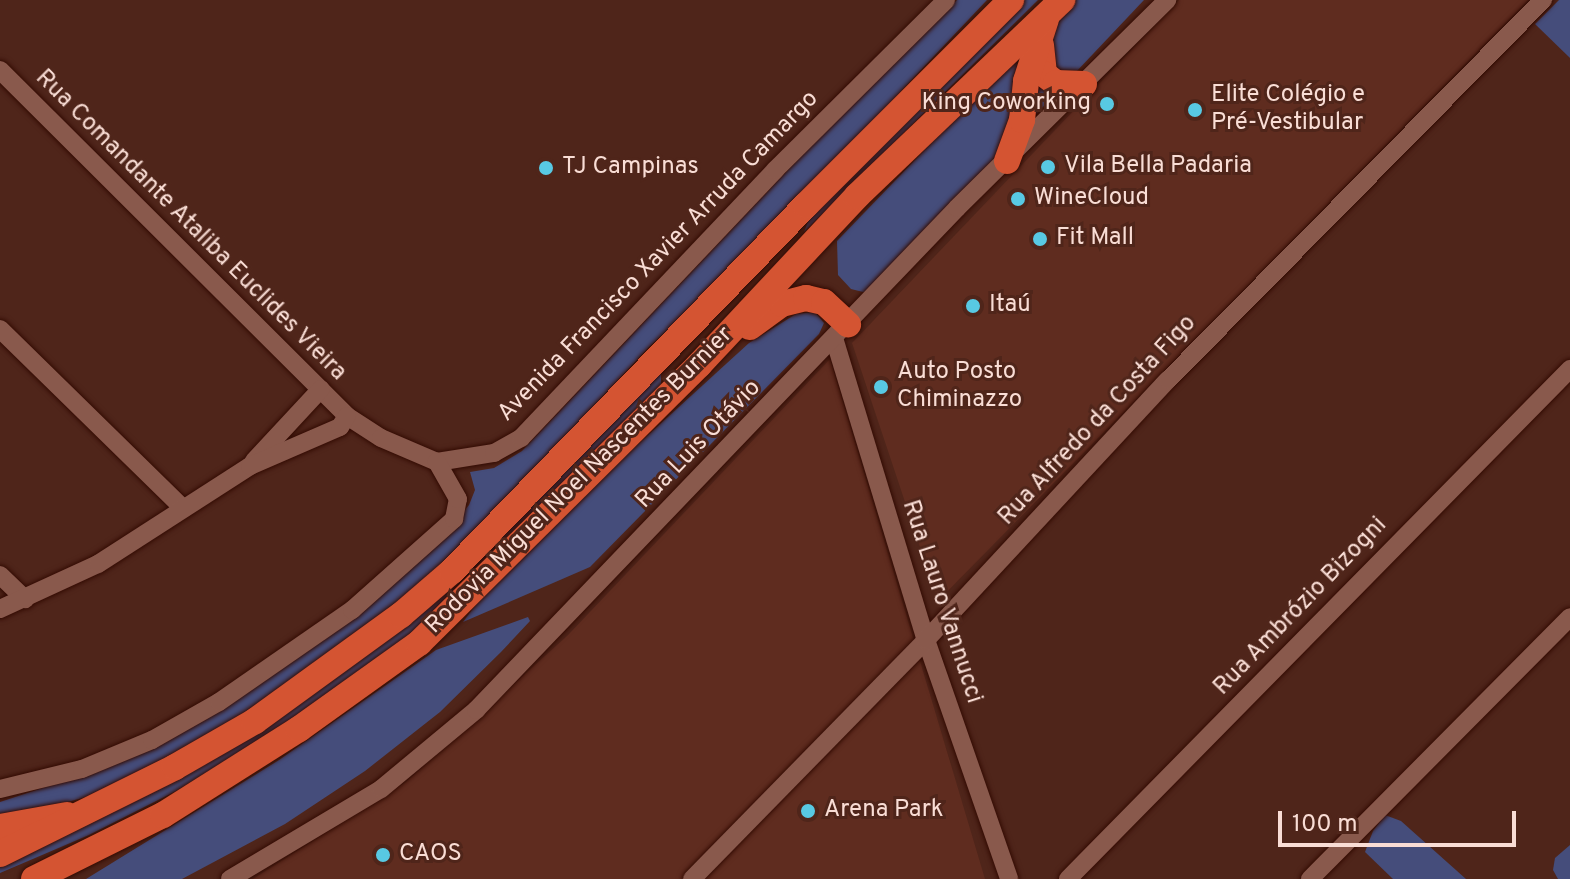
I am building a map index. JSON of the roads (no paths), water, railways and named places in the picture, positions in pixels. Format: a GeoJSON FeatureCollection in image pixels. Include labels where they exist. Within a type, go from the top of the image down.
{"type":"FeatureCollection","features":[{"type":"Feature","properties":{"kind":"highway","name":"Rodovia Miguel Noel Nascentes Burnier"},"geometry":{"type":"LineString","coordinates":[[0,854],[83,814],[255,721],[382,630],[452,571],[1002,6]]}},
{"type":"Feature","properties":{"kind":"highway"},"geometry":{"type":"LineString","coordinates":[[1050,17],[1044,74],[1056,83],[1084,84]]}},
{"type":"Feature","properties":{"kind":"highway"},"geometry":{"type":"LineString","coordinates":[[1007,161],[1022,120],[1026,81],[1050,17]]}},
{"type":"Feature","properties":{"kind":"highway","name":"Rodovia Miguel Noel Nascentes Burnier"},"geometry":{"type":"LineString","coordinates":[[34,879],[163,815],[268,750],[419,643],[699,365],[857,196],[1050,17]]}},
{"type":"Feature","properties":{"kind":"highway"},"geometry":{"type":"LineString","coordinates":[[699,365],[782,304],[806,298],[824,302],[841,331]]}},
{"type":"Feature","properties":{"kind":"highway"},"geometry":{"type":"LineString","coordinates":[[0,827],[36,818],[83,814]]}},
{"type":"Feature","properties":{"kind":"highway"},"geometry":{"type":"LineString","coordinates":[[64,879],[163,815]]}},
{"type":"Feature","properties":{"kind":"street","name":"Avenida Francisco Xavier Arruda Camargo"},"geometry":{"type":"LineString","coordinates":[[437,462],[494,453],[521,438],[932,7],[946,0]]}},
{"type":"Feature","properties":{"kind":"street","name":"Rua Luis Otávio"},"geometry":{"type":"LineString","coordinates":[[230,879],[381,789],[476,710],[957,208],[1167,0]]}},
{"type":"Feature","properties":{"kind":"street","name":"Rua Alfredo da Costa Figo"},"geometry":{"type":"LineString","coordinates":[[692,879],[926,640],[1168,380],[1543,0]]}},
{"type":"Feature","properties":{"kind":"street","name":"Rua Comandante Ataliba Euclides Vieira"},"geometry":{"type":"LineString","coordinates":[[0,70],[347,416],[381,438],[437,462]]}},
{"type":"Feature","properties":{"kind":"street"},"geometry":{"type":"LineString","coordinates":[[0,329],[183,508]]}},
{"type":"Feature","properties":{"kind":"street","name":"Rua Lauro Vannucci"},"geometry":{"type":"LineString","coordinates":[[841,331],[926,640],[1009,879]]}},
{"type":"Feature","properties":{"kind":"street","name":"Rua Ambrózio Bizogni"},"geometry":{"type":"LineString","coordinates":[[1068,879],[1570,369]]}},
{"type":"Feature","properties":{"kind":"street"},"geometry":{"type":"LineString","coordinates":[[250,466],[321,389]]}},
{"type":"Feature","properties":{"kind":"street"},"geometry":{"type":"LineString","coordinates":[[0,609],[98,564],[250,466],[340,427],[347,416]]}},
{"type":"Feature","properties":{"kind":"street"},"geometry":{"type":"LineString","coordinates":[[0,789],[82,769],[152,740],[219,702],[352,610],[454,519],[458,499],[437,462]]}},
{"type":"Feature","properties":{"kind":"street"},"geometry":{"type":"LineString","coordinates":[[0,575],[25,599]]}},
{"type":"Feature","properties":{"kind":"street"},"geometry":{"type":"LineString","coordinates":[[1310,879],[1570,617]]}},
{"type":"Feature","properties":{"kind":"place","name":"King Coworking"},"geometry":{"type":"Point","coordinates":[1107,104]}},
{"type":"Feature","properties":{"kind":"place","name":"Elite Colégio e Pré-Vestibular"},"geometry":{"type":"Point","coordinates":[1195,110]}},
{"type":"Feature","properties":{"kind":"place","name":"Vila Bella Padaria"},"geometry":{"type":"Point","coordinates":[1048,167]}},
{"type":"Feature","properties":{"kind":"place","name":"TJ Campinas"},"geometry":{"type":"Point","coordinates":[546,168]}},
{"type":"Feature","properties":{"kind":"place","name":"WineCloud"},"geometry":{"type":"Point","coordinates":[1018,199]}},
{"type":"Feature","properties":{"kind":"place","name":"Fit Mall"},"geometry":{"type":"Point","coordinates":[1040,239]}},
{"type":"Feature","properties":{"kind":"place","name":"Itaú"},"geometry":{"type":"Point","coordinates":[973,306]}},
{"type":"Feature","properties":{"kind":"place","name":"Auto Posto Chiminazzo"},"geometry":{"type":"Point","coordinates":[881,387]}},
{"type":"Feature","properties":{"kind":"place","name":"Arena Park"},"geometry":{"type":"Point","coordinates":[808,811]}},
{"type":"Feature","properties":{"kind":"place","name":"CAOS"},"geometry":{"type":"Point","coordinates":[383,855]}}]}
